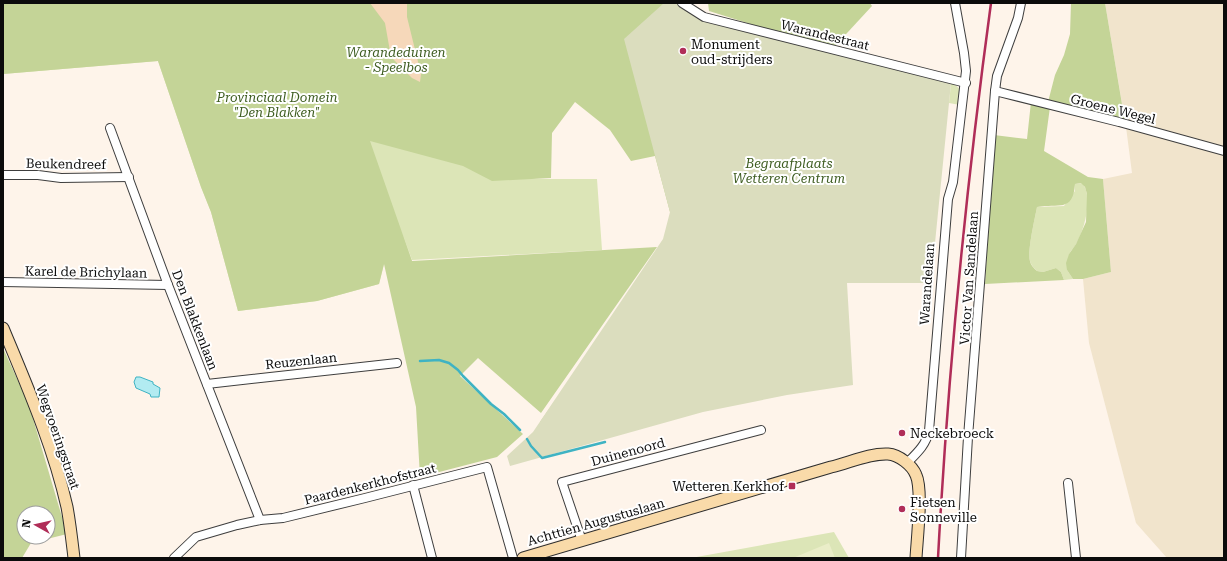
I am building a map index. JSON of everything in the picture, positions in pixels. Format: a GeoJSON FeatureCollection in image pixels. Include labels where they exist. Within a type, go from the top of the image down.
{"type":"FeatureCollection","features":[{"type":"Feature","properties":{"kind":"main road","name":"Wegvoeringstraat"},"geometry":{"type":"LineString","coordinates":[[3,328],[33,401],[54,460],[67,507],[74,558]]}},
{"type":"Feature","properties":{"kind":"main road","name":"Achttien Augustuslaan"},"geometry":{"type":"LineString","coordinates":[[523,558],[869,456],[887,454],[894,455],[907,463]]}},
{"type":"Feature","properties":{"kind":"main road"},"geometry":{"type":"LineString","coordinates":[[907,463],[916,475],[918,482],[919,497],[916,558]]}},
{"type":"Feature","properties":{"kind":"street","name":"Warandestraat"},"geometry":{"type":"LineString","coordinates":[[682,3],[704,16],[966,83]]}},
{"type":"Feature","properties":{"kind":"street","name":"Warandelaan"},"geometry":{"type":"LineString","coordinates":[[907,463],[923,446],[929,431],[948,199],[953,182],[966,83],[966,62],[955,3]]}},
{"type":"Feature","properties":{"kind":"street","name":"Victor Van Sandelaan"},"geometry":{"type":"LineString","coordinates":[[961,558],[968,437],[995,91],[997,76],[1018,18],[1021,3]]}},
{"type":"Feature","properties":{"kind":"street","name":"Groene Wegel"},"geometry":{"type":"LineString","coordinates":[[995,91],[1119,122],[1224,151]]}},
{"type":"Feature","properties":{"kind":"street","name":"Den Blakkenlaan"},"geometry":{"type":"LineString","coordinates":[[110,128],[168,285],[260,520]]}},
{"type":"Feature","properties":{"kind":"street","name":"Beukendreef"},"geometry":{"type":"LineString","coordinates":[[3,175],[38,175],[61,178],[128,177]]}},
{"type":"Feature","properties":{"kind":"street","name":"Karel de Brichylaan"},"geometry":{"type":"LineString","coordinates":[[3,282],[168,285]]}},
{"type":"Feature","properties":{"kind":"street","name":"Reuzenlaan"},"geometry":{"type":"LineString","coordinates":[[207,384],[397,363]]}},
{"type":"Feature","properties":{"kind":"street","name":"Duinenoord"},"geometry":{"type":"LineString","coordinates":[[582,541],[562,482],[760,430]]}},
{"type":"Feature","properties":{"kind":"street","name":"Paardenkerkhofstraat"},"geometry":{"type":"LineString","coordinates":[[174,558],[196,537],[260,520],[283,518],[365,498],[487,466],[513,558]]}},
{"type":"Feature","properties":{"kind":"street"},"geometry":{"type":"LineString","coordinates":[[1068,483],[1076,558]]}},
{"type":"Feature","properties":{"kind":"street"},"geometry":{"type":"LineString","coordinates":[[413,485],[432,558]]}},
{"type":"Feature","properties":{"kind":"shaded area"},"geometry":{"type":"Polygon","coordinates":[[[1105,3],[1224,3],[1224,558],[1167,558],[1136,523],[1089,343],[1083,279],[1111,272],[1103,179],[1132,173],[1126,127],[1105,3]]]}},
{"type":"Feature","properties":{"kind":"green space","name":"Provinciaal Domein \"Den Blakken\""},"geometry":{"type":"Polygon","coordinates":[[[3,3],[457,86],[529,179],[597,179],[602,250],[412,260],[401,230],[412,261],[384,264],[379,284],[317,301],[238,311],[211,212],[158,61],[3,74],[3,3]]]}},
{"type":"Feature","properties":{"kind":"green space","name":"Warandeduinen - Speelbos"},"geometry":{"type":"Polygon","coordinates":[[[3,3],[680,3],[704,20],[737,27],[732,43],[697,32],[660,69],[690,198],[776,153],[782,160],[775,169],[781,180],[790,182],[798,178],[814,209],[820,261],[797,264],[787,204],[704,235],[717,328],[802,322],[797,270],[820,266],[821,291],[817,375],[810,382],[801,384],[794,382],[785,375],[769,377],[758,369],[723,370],[721,355],[699,357],[700,372],[686,374],[680,276],[658,268],[609,339],[633,358],[618,379],[592,361],[546,427],[540,422],[650,265],[668,233],[671,222],[670,212],[655,156],[631,161],[610,130],[575,102],[552,133],[551,178],[492,181],[463,166],[370,141],[412,261],[657,247],[541,413],[478,358],[460,376],[523,434],[497,457],[420,477],[416,407],[384,264],[379,284],[317,301],[238,311],[211,212],[158,61],[3,74],[3,3]]]}},
{"type":"Feature","properties":{"kind":"green space","name":"Begraafplaats Wetteren Centrum"},"geometry":{"type":"Polygon","coordinates":[[[664,3],[680,3],[704,20],[951,83],[931,283],[847,283],[853,385],[787,395],[703,412],[510,466],[507,456],[533,432],[663,239],[670,212],[624,39],[664,3]]]}},
{"type":"Feature","properties":{"kind":"green space"},"geometry":{"type":"Polygon","coordinates":[[[708,3],[870,3],[872,6],[835,46],[786,35],[709,11],[708,3]]]}},
{"type":"Feature","properties":{"kind":"green space"},"geometry":{"type":"Polygon","coordinates":[[[1071,3],[1105,3],[1125,122],[1048,102],[1055,75],[1064,55],[1070,34],[1071,3]]]}},
{"type":"Feature","properties":{"kind":"green space"},"geometry":{"type":"Polygon","coordinates":[[[951,83],[959,89],[961,98],[960,105],[949,103],[951,83]]]}},
{"type":"Feature","properties":{"kind":"green space"},"geometry":{"type":"Polygon","coordinates":[[[1031,102],[1050,107],[1044,151],[1088,177],[1103,179],[1111,272],[1083,279],[1073,279],[1067,270],[1066,263],[1069,254],[1076,244],[1086,222],[1087,194],[1085,187],[1081,183],[1075,184],[1074,193],[1068,203],[1058,206],[1037,207],[1032,235],[1029,257],[1032,266],[1037,271],[1043,272],[1056,268],[1061,272],[1064,280],[985,284],[994,135],[1027,139],[1031,102]]]}},
{"type":"Feature","properties":{"kind":"green space"},"geometry":{"type":"Polygon","coordinates":[[[1082,183],[1086,189],[1087,205],[1085,222],[1082,231],[1069,255],[1067,270],[1073,279],[1064,280],[1061,272],[1056,268],[1043,272],[1037,271],[1031,264],[1029,257],[1030,243],[1037,207],[1064,206],[1075,191],[1075,184],[1082,183]]]}},
{"type":"Feature","properties":{"kind":"green space"},"geometry":{"type":"Polygon","coordinates":[[[3,348],[29,405],[67,534],[56,537],[56,505],[16,505],[16,545],[30,545],[22,558],[3,558],[3,348]]]}},
{"type":"Feature","properties":{"kind":"green space"},"geometry":{"type":"Polygon","coordinates":[[[834,532],[849,558],[691,558],[834,532]]]}},
{"type":"Feature","properties":{"kind":"green space"},"geometry":{"type":"Polygon","coordinates":[[[829,543],[835,558],[793,558],[829,543]]]}},
{"type":"Feature","properties":{"kind":"sand"},"geometry":{"type":"Polygon","coordinates":[[[370,3],[407,3],[407,17],[421,74],[420,82],[412,78],[391,57],[385,23],[370,3]]]}},
{"type":"Feature","properties":{"kind":"water"},"geometry":{"type":"Polygon","coordinates":[[[136,377],[153,382],[153,384],[160,388],[159,397],[151,397],[150,394],[136,388],[134,382],[136,377]]]}},
{"type":"Feature","properties":{"kind":"waterway"},"geometry":{"type":"LineString","coordinates":[[420,361],[439,360],[449,363],[520,430]]}},
{"type":"Feature","properties":{"kind":"waterway"},"geometry":{"type":"LineString","coordinates":[[527,439],[542,458],[605,442]]}},
{"type":"Feature","properties":{"kind":"railway"},"geometry":{"type":"LineString","coordinates":[[938,558],[947,419],[959,280],[991,3]]}},
{"type":"Feature","properties":{"kind":"place","name":"Monument oud-strijders"},"geometry":{"type":"Point","coordinates":[683,51]}},
{"type":"Feature","properties":{"kind":"place","name":"Neckebroeck"},"geometry":{"type":"Point","coordinates":[902,433]}},
{"type":"Feature","properties":{"kind":"place","name":"Wetteren Kerkhof"},"geometry":{"type":"Point","coordinates":[792,486]}},
{"type":"Feature","properties":{"kind":"place","name":"Fietsen Sonneville"},"geometry":{"type":"Point","coordinates":[902,509]}}]}
